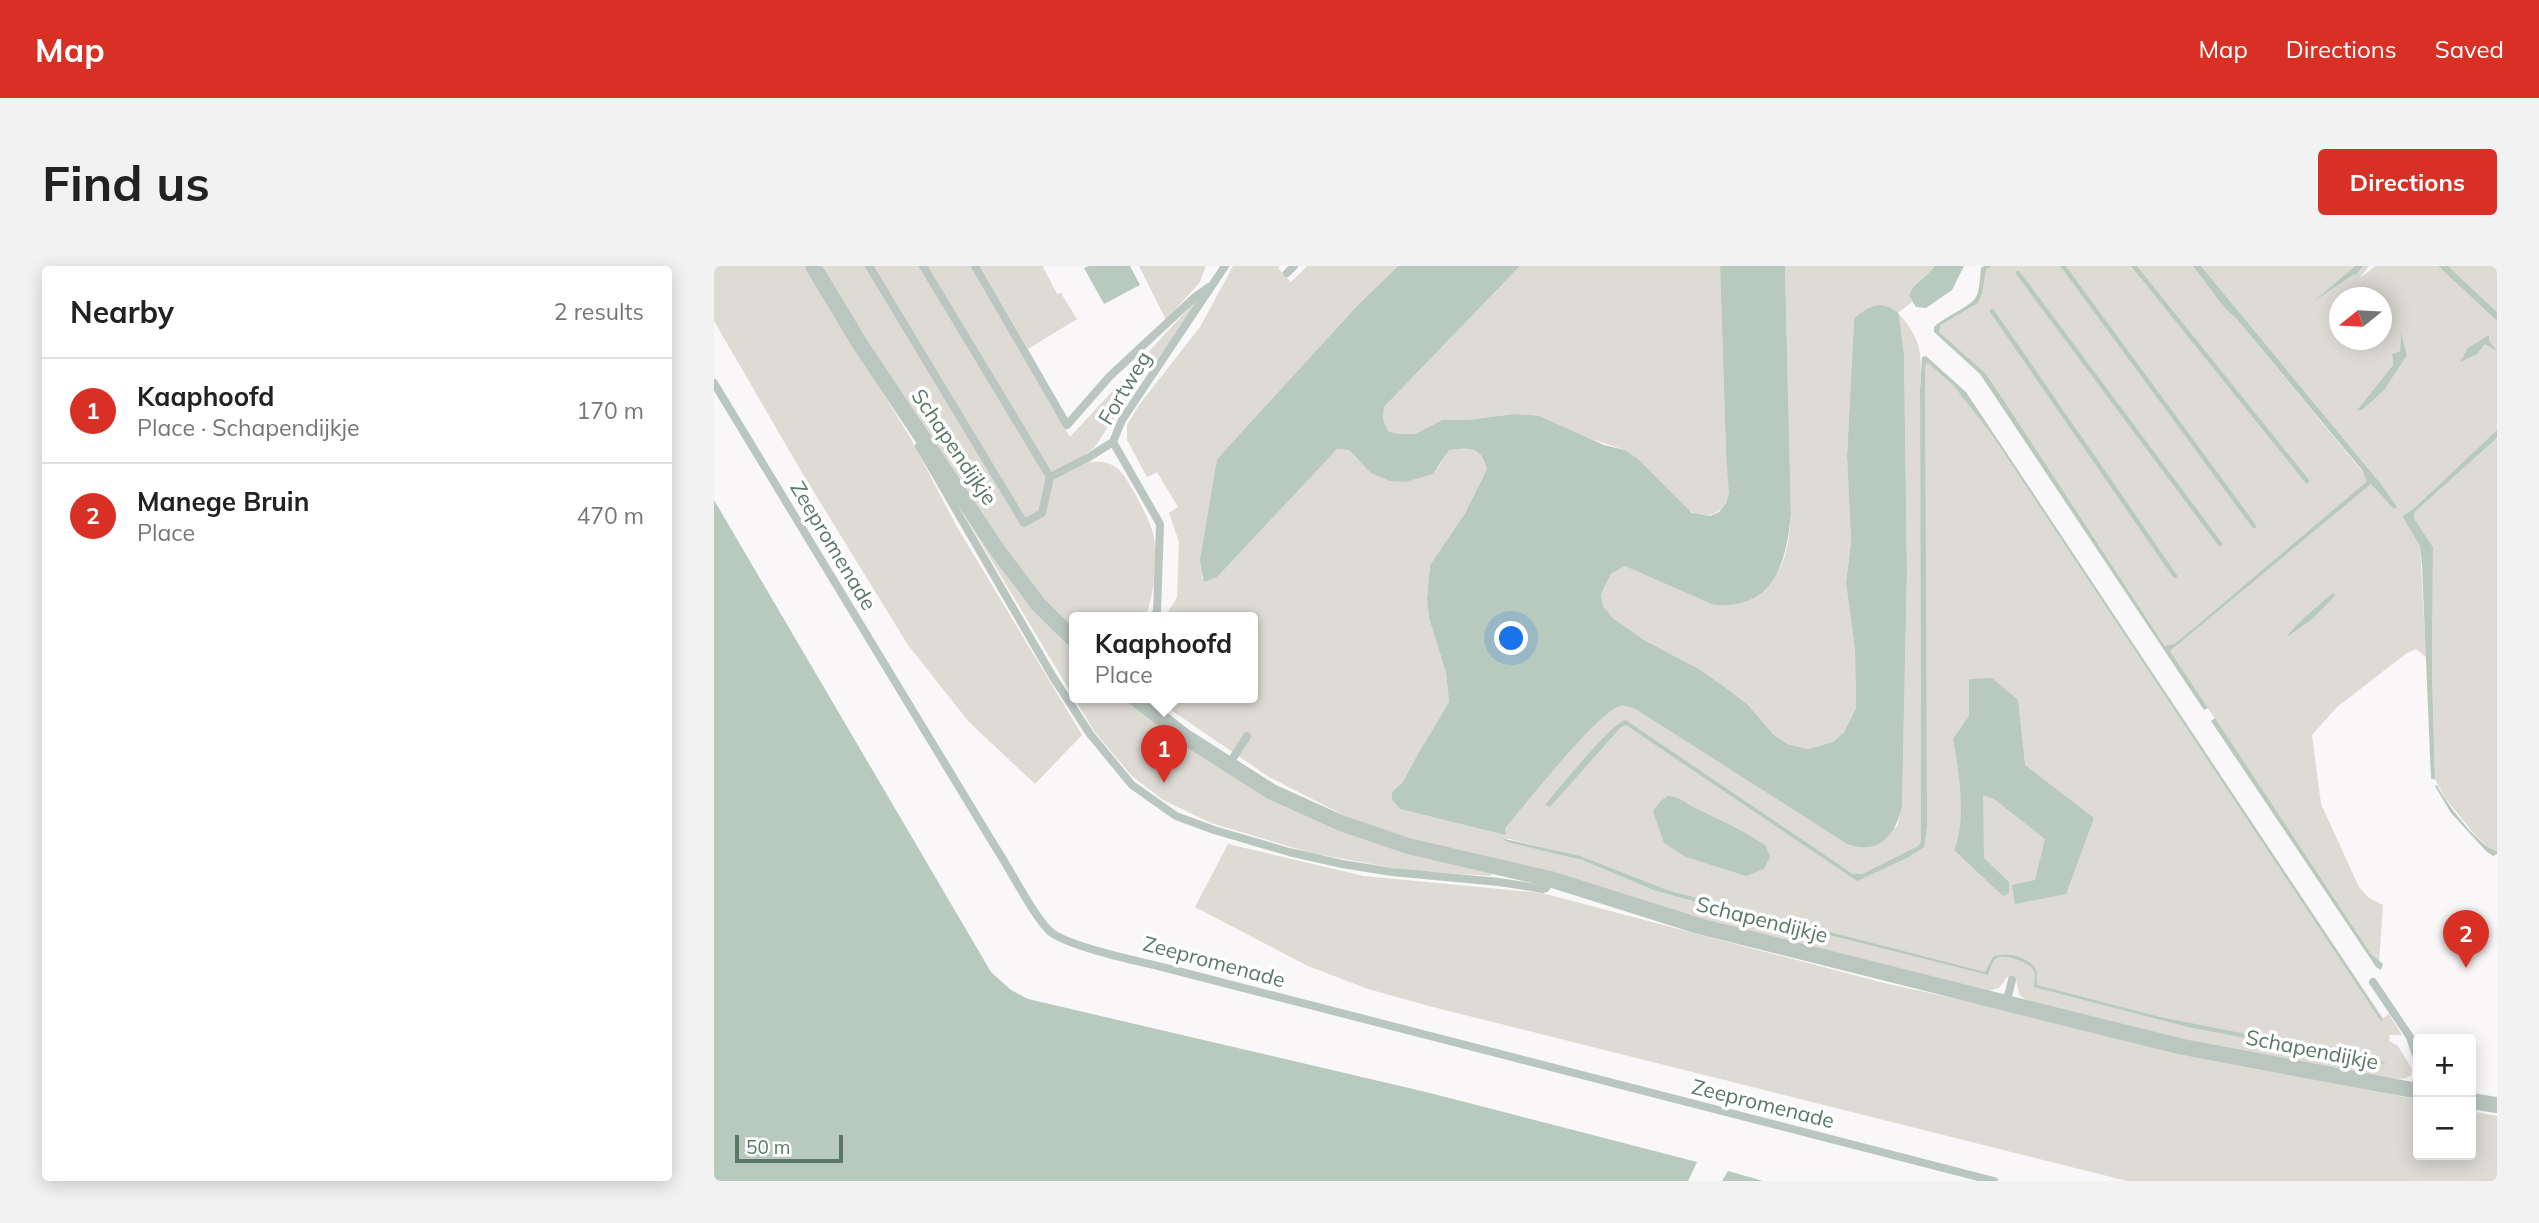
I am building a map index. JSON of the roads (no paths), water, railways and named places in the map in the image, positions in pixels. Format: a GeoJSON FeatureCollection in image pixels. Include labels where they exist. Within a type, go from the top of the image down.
{"type":"FeatureCollection","features":[{"type":"Feature","properties":{"kind":"street","name":"Schapendijkje"},"geometry":{"type":"LineString","coordinates":[[813,266],[860,344],[998,551],[1038,604],[1069,635]]}},
{"type":"Feature","properties":{"kind":"street","name":"Schapendijkje"},"geometry":{"type":"LineString","coordinates":[[1142,703],[1184,736],[1272,792],[1341,823],[1408,846],[1550,879],[1699,926],[2006,1004],[2183,1047],[2413,1090]]}},
{"type":"Feature","properties":{"kind":"street"},"geometry":{"type":"LineString","coordinates":[[2476,1102],[2497,1105]]}},
{"type":"Feature","properties":{"kind":"lane"},"geometry":{"type":"LineString","coordinates":[[869,266],[1024,523],[1042,513],[1050,477],[923,266]]}},
{"type":"Feature","properties":{"kind":"lane"},"geometry":{"type":"LineString","coordinates":[[975,266],[1067,425],[1111,376],[1195,297],[1214,283]]}},
{"type":"Feature","properties":{"kind":"lane","name":"Fortweg"},"geometry":{"type":"LineString","coordinates":[[1156,612],[1160,524],[1113,442],[1122,421],[1222,267]]}},
{"type":"Feature","properties":{"kind":"lane","name":"Zeepromenade"},"geometry":{"type":"LineString","coordinates":[[714,383],[996,848],[1040,918],[1052,932],[1071,942],[1166,968],[1994,1181]]}},
{"type":"Feature","properties":{"kind":"lane"},"geometry":{"type":"LineString","coordinates":[[896,397],[898,410],[1069,700]]}},
{"type":"Feature","properties":{"kind":"lane"},"geometry":{"type":"LineString","coordinates":[[1050,477],[1113,442]]}},
{"type":"Feature","properties":{"kind":"lane"},"geometry":{"type":"LineString","coordinates":[[1071,703],[1090,733],[1132,785],[1176,816],[1239,838],[1328,861],[1392,872],[1543,889],[1548,886],[1550,879]]}},
{"type":"Feature","properties":{"kind":"lane"},"geometry":{"type":"LineString","coordinates":[[1228,766],[1247,736]]}},
{"type":"Feature","properties":{"kind":"lane"},"geometry":{"type":"LineString","coordinates":[[2006,1004],[2012,980]]}},
{"type":"Feature","properties":{"kind":"lane"},"geometry":{"type":"LineString","coordinates":[[2373,982],[2410,1037],[2413,1046]]}},
{"type":"Feature","properties":{"kind":"waterway"},"geometry":{"type":"LineString","coordinates":[[2063,266],[2254,526]]}},
{"type":"Feature","properties":{"kind":"waterway"},"geometry":{"type":"LineString","coordinates":[[2134,266],[2307,481]]}},
{"type":"Feature","properties":{"kind":"waterway"},"geometry":{"type":"LineString","coordinates":[[2018,273],[2220,544]]}},
{"type":"Feature","properties":{"kind":"waterway"},"geometry":{"type":"LineString","coordinates":[[1992,311],[2175,576]]}},
{"type":"Feature","properties":{"kind":"place","name":"Kaaphoofd"},"geometry":{"type":"Point","coordinates":[1164,783]}},
{"type":"Feature","properties":{"kind":"place","name":"Manege Bruin"},"geometry":{"type":"Point","coordinates":[2466,968]}}]}
